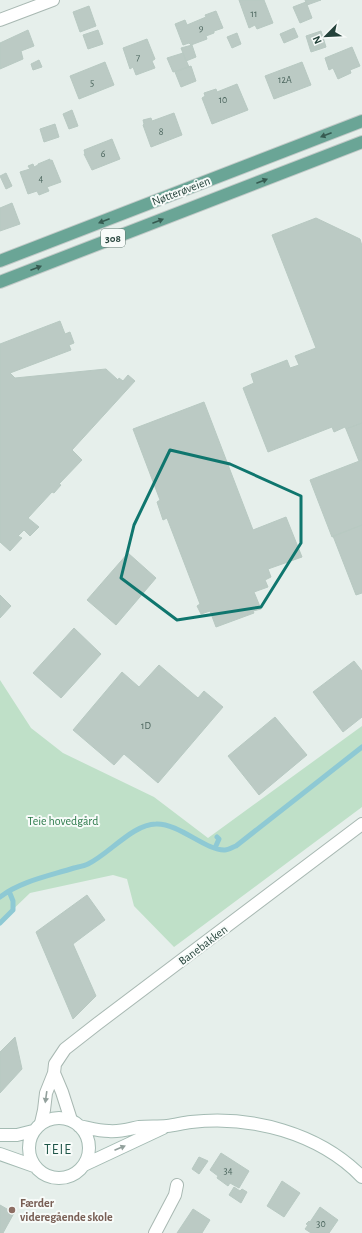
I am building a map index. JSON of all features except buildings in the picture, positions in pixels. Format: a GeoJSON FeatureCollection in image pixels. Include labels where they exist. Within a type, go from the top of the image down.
{"type":"FeatureCollection","features":[{"type":"Feature","properties":{"kind":"main road"},"geometry":{"type":"LineString","coordinates":[[0,20],[53,0]]}},
{"type":"Feature","properties":{"kind":"main road","name":"Nøtterøveien"},"geometry":{"type":"LineString","coordinates":[[0,261],[362,121]]}},
{"type":"Feature","properties":{"kind":"main road","name":"Nøtterøveien"},"geometry":{"type":"LineString","coordinates":[[0,282],[362,142]]}},
{"type":"Feature","properties":{"kind":"main road","name":"Banebakken"},"geometry":{"type":"LineString","coordinates":[[34,1166],[28,1150],[28,1142],[37,1127],[44,1110],[46,1093],[54,1073],[54,1064],[66,1049],[81,1036],[362,824]]}},
{"type":"Feature","properties":{"kind":"main road"},"geometry":{"type":"LineString","coordinates":[[0,1154],[34,1166],[38,1171],[57,1179],[70,1176],[79,1170],[84,1164],[89,1150],[86,1133],[75,1123],[54,1073]]}},
{"type":"Feature","properties":{"kind":"main road"},"geometry":{"type":"LineString","coordinates":[[0,1134],[17,1135],[57,1117],[111,1132],[140,1127],[168,1126],[212,1120],[242,1122],[267,1126],[316,1144],[337,1155],[362,1177]]}},
{"type":"Feature","properties":{"kind":"main road"},"geometry":{"type":"LineString","coordinates":[[84,1164],[168,1126]]}},
{"type":"Feature","properties":{"kind":"main road"},"geometry":{"type":"LineString","coordinates":[[155,1233],[175,1195],[177,1185]]}},
{"type":"Feature","properties":{"kind":"highlighted area"},"geometry":{"type":"Polygon","coordinates":[[[170,450],[230,464],[301,496],[301,543],[261,607],[177,620],[121,578],[134,525],[170,450]]]}},
{"type":"Feature","properties":{"kind":"green space","name":"Teie hovedgård"},"geometry":{"type":"Polygon","coordinates":[[[0,680],[31,728],[63,753],[154,797],[208,838],[362,726],[362,807],[174,947],[134,906],[127,879],[113,875],[30,893],[0,922],[0,680]]]}},
{"type":"Feature","properties":{"kind":"waterway"},"geometry":{"type":"LineString","coordinates":[[0,897],[8,891],[26,883],[88,864],[130,834],[147,825],[165,825],[183,832],[209,846],[218,849],[229,849],[236,846],[362,747]]}},
{"type":"Feature","properties":{"kind":"waterway"},"geometry":{"type":"LineString","coordinates":[[215,848],[219,839],[217,837]]}},
{"type":"Feature","properties":{"kind":"waterway"},"geometry":{"type":"LineString","coordinates":[[0,923],[13,910],[13,901],[9,891]]}},
{"type":"Feature","properties":{"kind":"place","name":"Færder videregående skole"},"geometry":{"type":"Point","coordinates":[12,1210]}},
{"type":"Feature","properties":{"kind":"district","name":"TEIE"},"geometry":{"type":"Point","coordinates":[58,1149]}}]}
